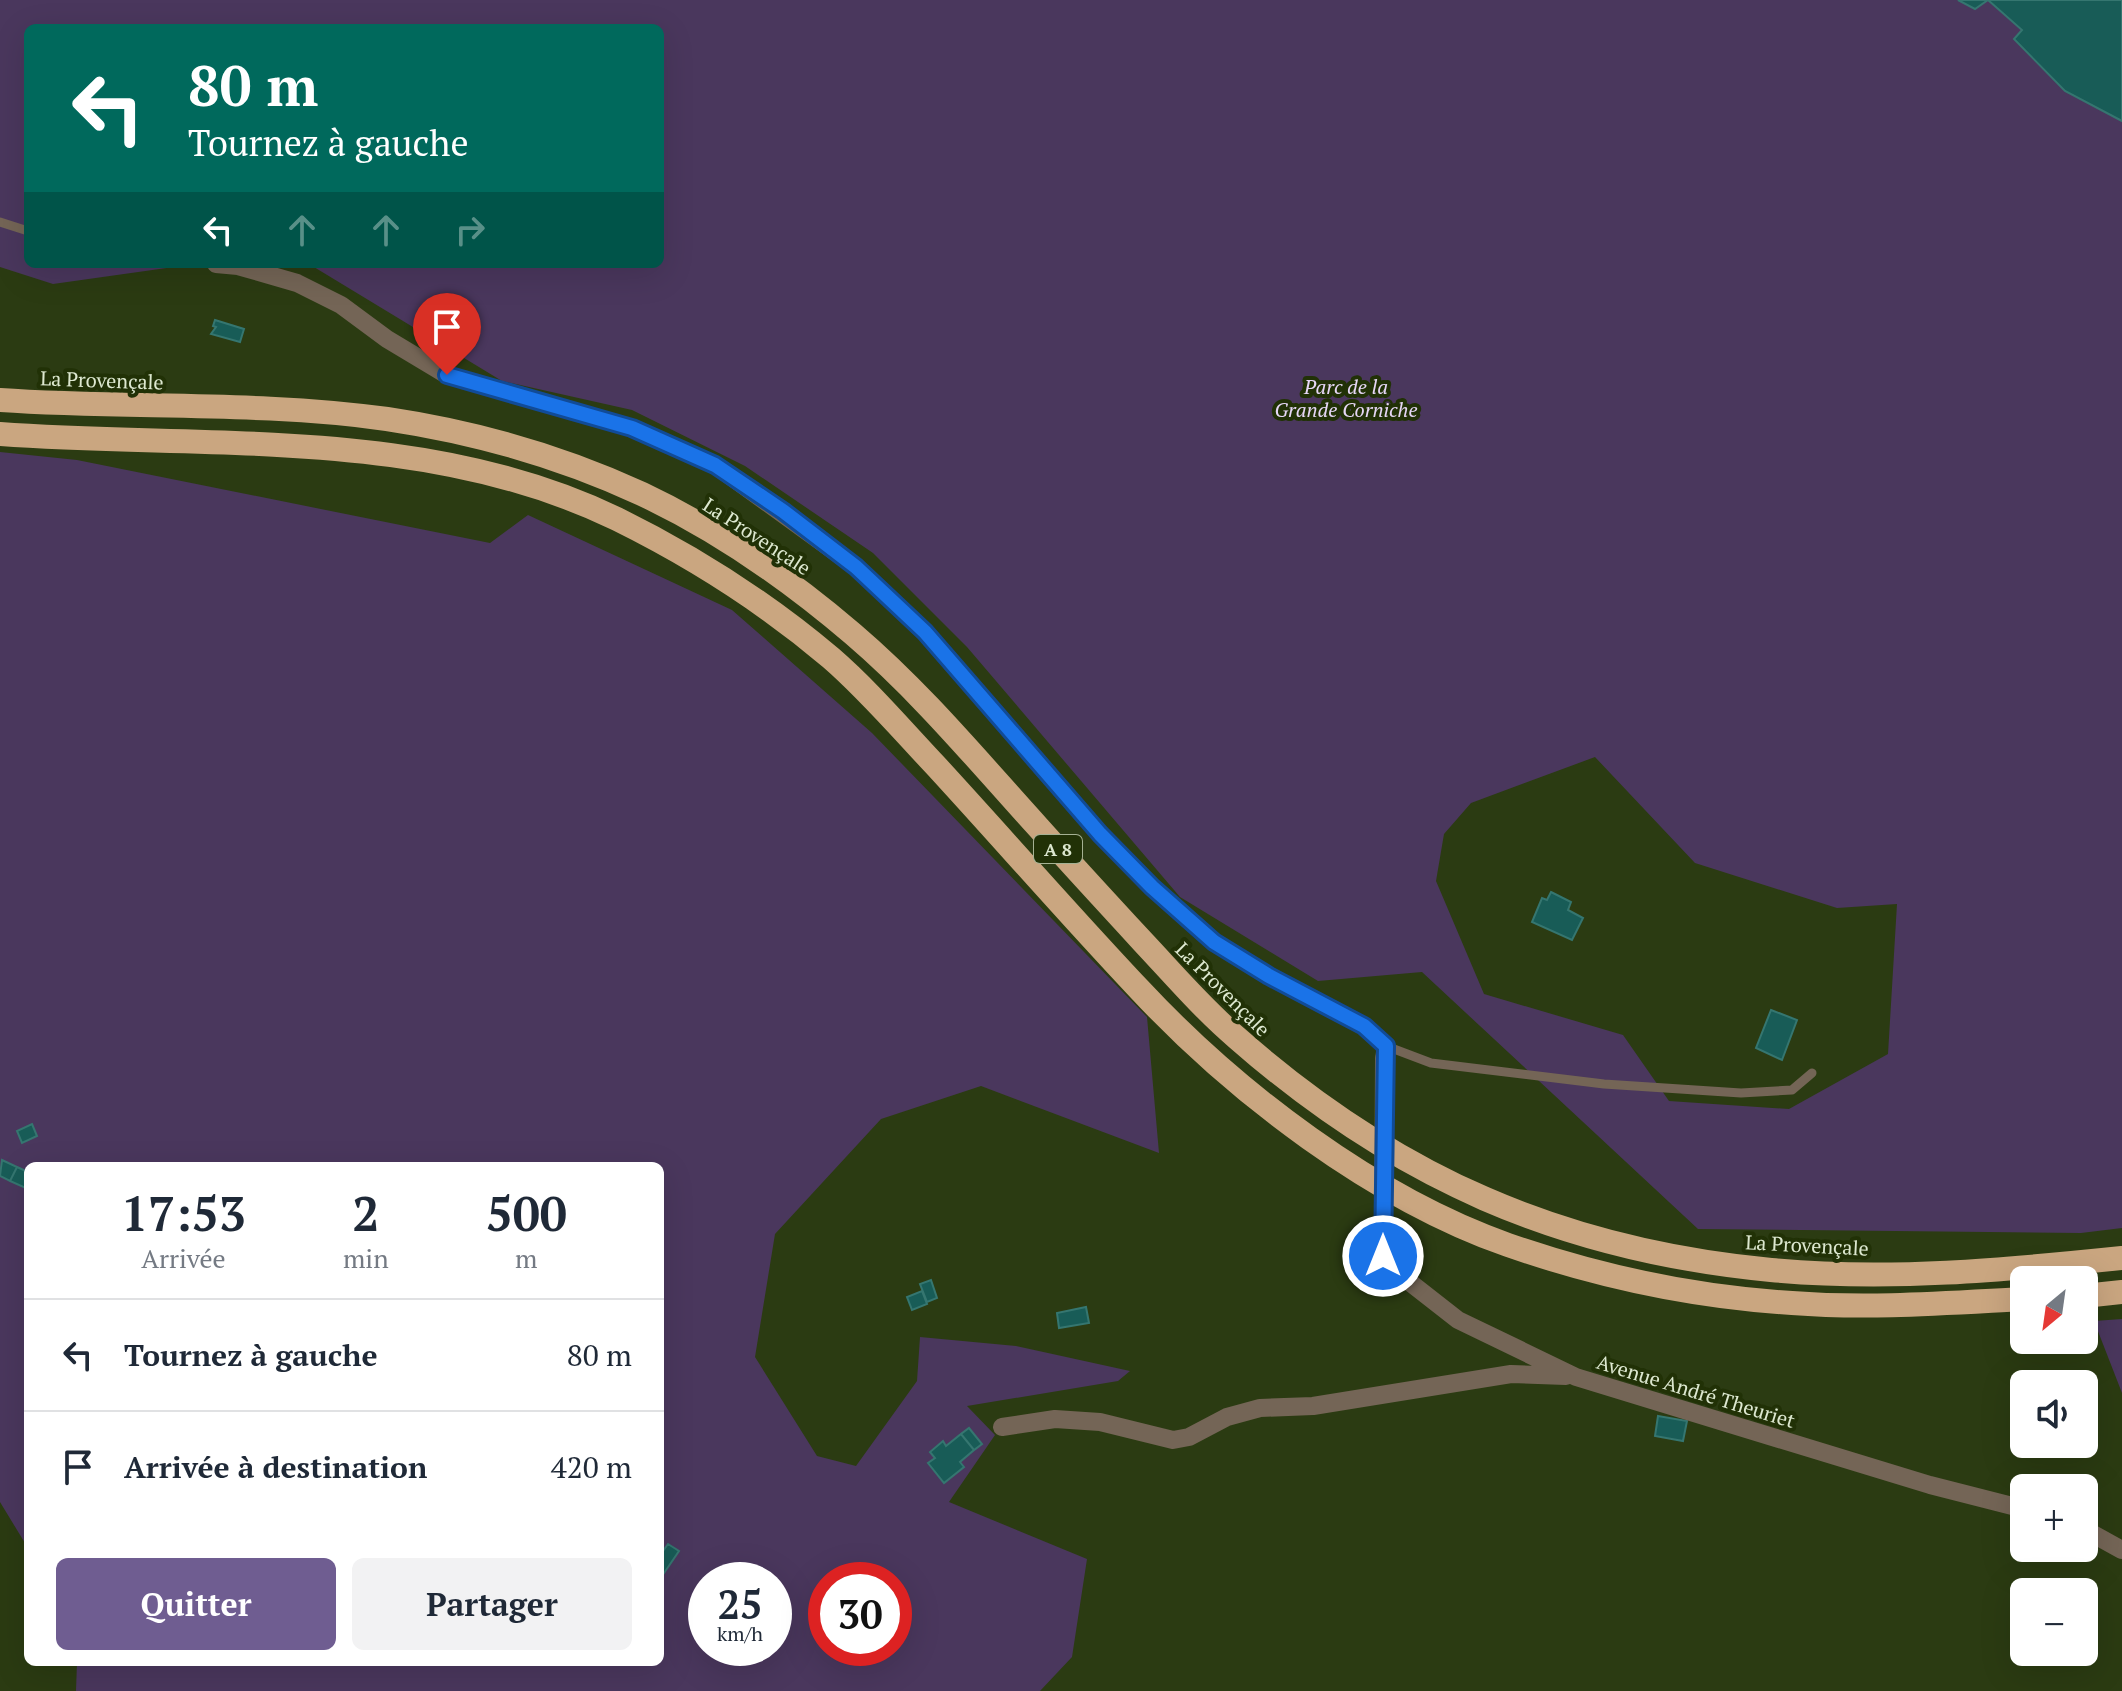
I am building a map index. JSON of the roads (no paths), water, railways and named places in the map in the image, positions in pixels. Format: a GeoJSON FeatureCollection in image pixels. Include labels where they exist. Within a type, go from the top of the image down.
{"type":"FeatureCollection","features":[{"type":"Feature","properties":{"kind":"highway","name":"La Provençale"},"geometry":{"type":"LineString","coordinates":[[0,400],[79,406],[236,408],[389,419],[467,434],[524,450],[643,495],[717,535],[794,587],[857,637],[950,729],[1176,978],[1242,1043],[1294,1086],[1360,1133],[1417,1167],[1482,1199],[1549,1225],[1616,1245],[1775,1270],[1915,1273],[2122,1258]]}},
{"type":"Feature","properties":{"kind":"highway","name":"A 8"},"geometry":{"type":"LineString","coordinates":[[0,434],[251,443],[373,453],[460,467],[539,488],[610,516],[681,552],[751,598],[832,659],[899,726],[1142,993],[1210,1058],[1271,1110],[1341,1159],[1415,1203],[1503,1243],[1594,1272],[1695,1293],[1794,1304],[1917,1305],[2010,1300]]}},
{"type":"Feature","properties":{"kind":"highway"},"geometry":{"type":"LineString","coordinates":[[2098,1295],[2122,1292]]}},
{"type":"Feature","properties":{"kind":"street"},"geometry":{"type":"LineString","coordinates":[[245,268],[297,283],[341,305],[387,339],[447,375],[632,428],[715,465],[856,567],[925,632],[1100,834],[1152,887],[1214,942],[1269,976],[1364,1026],[1385,1052]]}},
{"type":"Feature","properties":{"kind":"street","name":"Avenue André Theuriet"},"geometry":{"type":"LineString","coordinates":[[1385,1052],[1383,1256],[1394,1270],[1458,1320],[1576,1377],[1930,1485],[2010,1505]]}},
{"type":"Feature","properties":{"kind":"street"},"geometry":{"type":"LineString","coordinates":[[1002,1427],[1055,1419],[1100,1422],[1173,1440],[1189,1437],[1227,1417],[1260,1408],[1313,1406],[1511,1374],[1576,1377]]}},
{"type":"Feature","properties":{"kind":"street"},"geometry":{"type":"LineString","coordinates":[[2098,1537],[2122,1550]]}},
{"type":"Feature","properties":{"kind":"lane"},"geometry":{"type":"LineString","coordinates":[[0,222],[24,230]]}},
{"type":"Feature","properties":{"kind":"lane"},"geometry":{"type":"LineString","coordinates":[[1385,1052],[1431,1063],[1650,1087],[1741,1093],[1792,1090],[1812,1073]]}},
{"type":"Feature","properties":{"kind":"park label","name":"Parc de la Grande Corniche"},"geometry":{"type":"Point","coordinates":[1346,398]}}]}
